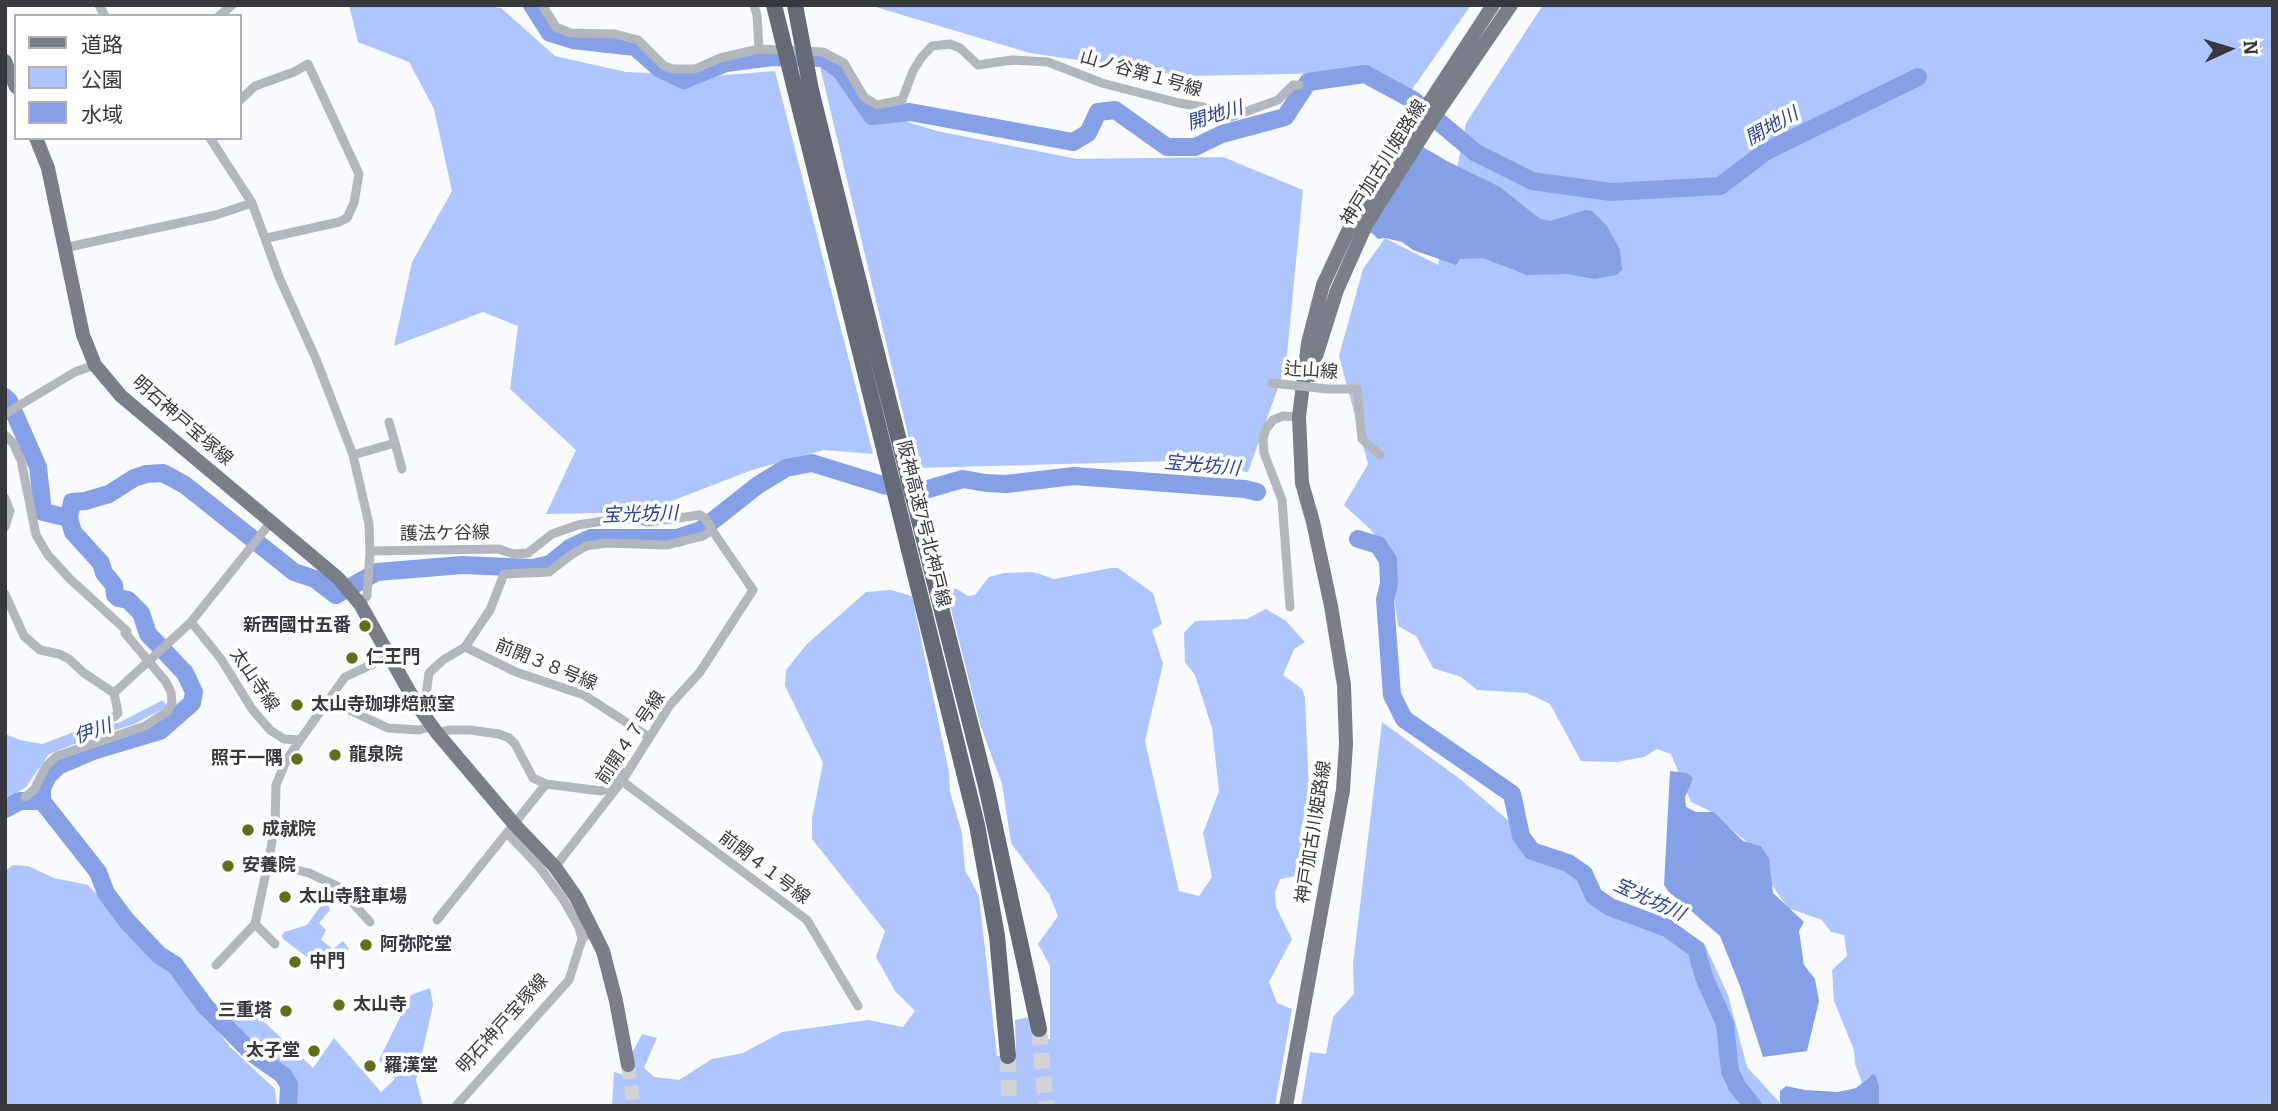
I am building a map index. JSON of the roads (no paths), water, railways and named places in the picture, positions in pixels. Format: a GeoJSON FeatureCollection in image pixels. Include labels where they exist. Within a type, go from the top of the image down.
{"type":"FeatureCollection","features":[{"type":"Feature","properties":{"kind":"highway","name":"阪神高速7号北神戸線"},"geometry":{"type":"LineString","coordinates":[[774,5],[826,184],[945,660],[994,917],[1008,1056]]}},
{"type":"Feature","properties":{"kind":"highway","name":"阪神高速7号北神戸線"},"geometry":{"type":"LineString","coordinates":[[795,5],[826,184]]}},
{"type":"Feature","properties":{"kind":"highway","name":"阪神高速7号北神戸線"},"geometry":{"type":"LineString","coordinates":[[945,660],[989,799],[1039,1029]]}},
{"type":"Feature","properties":{"kind":"main road","name":"神戸加古川姫路線"},"geometry":{"type":"LineString","coordinates":[[1448,84],[1493,5]]}},
{"type":"Feature","properties":{"kind":"main road","name":"神戸加古川姫路線"},"geometry":{"type":"LineString","coordinates":[[1313,523],[1308,420],[1314,363],[1351,241],[1355,216],[1448,84],[1511,5]]}},
{"type":"Feature","properties":{"kind":"main road"},"geometry":{"type":"LineString","coordinates":[[5,61],[12,81]]}},
{"type":"Feature","properties":{"kind":"main road","name":"明石神戸宝塚線"},"geometry":{"type":"LineString","coordinates":[[37,140],[48,168],[83,335],[95,365],[121,396],[352,595],[434,729],[511,830],[555,867],[576,897],[588,934],[603,951],[617,1001],[628,1065]]}},
{"type":"Feature","properties":{"kind":"main road","name":"神戸加古川姫路線"},"geometry":{"type":"LineString","coordinates":[[1286,1106],[1343,790],[1346,744],[1344,685],[1331,606],[1302,483],[1299,417],[1308,343],[1323,285],[1351,241]]}},
{"type":"Feature","properties":{"kind":"street"},"geometry":{"type":"LineString","coordinates":[[542,5],[556,27],[570,33],[615,34],[638,40],[664,66],[673,69],[695,69],[720,58],[759,49],[758,15],[754,5]]}},
{"type":"Feature","properties":{"kind":"street","name":"山ノ谷第１号線"},"geometry":{"type":"LineString","coordinates":[[759,49],[823,52],[844,62],[864,97],[877,105],[902,100],[912,71],[932,46],[950,44],[960,48],[978,65],[1012,60],[1048,62],[1102,83],[1203,107],[1231,117],[1278,100],[1293,85],[1299,85]]}},
{"type":"Feature","properties":{"kind":"street"},"geometry":{"type":"LineString","coordinates":[[242,98],[255,86],[308,64],[359,174],[354,203],[347,218],[267,239]]}},
{"type":"Feature","properties":{"kind":"street"},"geometry":{"type":"LineString","coordinates":[[211,140],[252,203],[279,277],[316,359],[353,455],[369,524],[370,551],[367,596],[352,595]]}},
{"type":"Feature","properties":{"kind":"street"},"geometry":{"type":"LineString","coordinates":[[64,248],[216,215],[252,203]]}},
{"type":"Feature","properties":{"kind":"street"},"geometry":{"type":"LineString","coordinates":[[5,414],[75,372],[95,365]]}},
{"type":"Feature","properties":{"kind":"street","name":"辻山線"},"geometry":{"type":"LineString","coordinates":[[1272,383],[1357,389],[1362,439],[1380,455]]}},
{"type":"Feature","properties":{"kind":"street"},"geometry":{"type":"LineString","coordinates":[[1290,607],[1282,500],[1264,453],[1264,438],[1266,429],[1273,420],[1283,416],[1299,417]]}},
{"type":"Feature","properties":{"kind":"street"},"geometry":{"type":"LineString","coordinates":[[389,422],[402,469]]}},
{"type":"Feature","properties":{"kind":"street"},"geometry":{"type":"LineString","coordinates":[[5,435],[13,443],[21,460],[27,478],[30,511],[36,535],[48,555],[127,631],[125,633],[166,682],[172,702],[168,711],[145,726],[57,756],[46,766],[34,790],[25,797]]}},
{"type":"Feature","properties":{"kind":"street"},"geometry":{"type":"LineString","coordinates":[[353,455],[395,443]]}},
{"type":"Feature","properties":{"kind":"street"},"geometry":{"type":"LineString","coordinates":[[5,498],[10,511],[5,527]]}},
{"type":"Feature","properties":{"kind":"street","name":"護法ケ谷線"},"geometry":{"type":"LineString","coordinates":[[370,551],[498,549],[514,554],[528,554],[552,534],[578,525],[610,520],[635,519],[648,522],[700,515],[712,529]]}},
{"type":"Feature","properties":{"kind":"street"},"geometry":{"type":"LineString","coordinates":[[114,693],[191,622],[268,525]]}},
{"type":"Feature","properties":{"kind":"street","name":"前開４７号線"},"geometry":{"type":"LineString","coordinates":[[465,647],[490,610],[504,575],[549,572],[586,546],[606,543],[667,545],[703,536],[712,530],[753,590],[700,672],[670,705],[624,777],[555,867]]}},
{"type":"Feature","properties":{"kind":"street"},"geometry":{"type":"LineString","coordinates":[[5,594],[24,636],[40,650],[69,659],[84,673],[114,693],[118,713],[109,718]]}},
{"type":"Feature","properties":{"kind":"street","name":"太山寺線"},"geometry":{"type":"LineString","coordinates":[[191,622],[221,659],[270,730],[284,739],[300,740]]}},
{"type":"Feature","properties":{"kind":"street"},"geometry":{"type":"LineString","coordinates":[[417,705],[426,695],[429,673],[443,660],[465,647]]}},
{"type":"Feature","properties":{"kind":"street","name":"前開３８号線"},"geometry":{"type":"LineString","coordinates":[[465,647],[516,672],[584,695],[649,737]]}},
{"type":"Feature","properties":{"kind":"street"},"geometry":{"type":"LineString","coordinates":[[216,965],[255,924],[275,826],[276,785],[286,761],[345,677],[390,656]]}},
{"type":"Feature","properties":{"kind":"street"},"geometry":{"type":"LineString","coordinates":[[329,701],[388,728],[470,730],[499,734],[515,744],[533,778],[546,784],[601,791],[606,789],[619,772],[624,777]]}},
{"type":"Feature","properties":{"kind":"street","name":"前開４１号線"},"geometry":{"type":"LineString","coordinates":[[624,777],[807,920],[858,1006]]}},
{"type":"Feature","properties":{"kind":"street"},"geometry":{"type":"LineString","coordinates":[[437,920],[546,784]]}},
{"type":"Feature","properties":{"kind":"street"},"geometry":{"type":"LineString","coordinates":[[511,830],[562,899],[579,927],[588,934]]}},
{"type":"Feature","properties":{"kind":"street"},"geometry":{"type":"LineString","coordinates":[[268,863],[309,873],[337,886],[370,922]]}},
{"type":"Feature","properties":{"kind":"street"},"geometry":{"type":"LineString","coordinates":[[255,924],[275,944]]}},
{"type":"Feature","properties":{"kind":"street","name":"明石神戸宝塚線"},"geometry":{"type":"LineString","coordinates":[[456,1106],[569,980],[588,934]]}},
{"type":"Feature","properties":{"kind":"water"},"geometry":{"type":"Polygon","coordinates":[[[1397,132],[1500,187],[1540,219],[1551,221],[1585,210],[1592,211],[1607,226],[1620,250],[1622,270],[1616,275],[1595,279],[1567,274],[1527,275],[1483,258],[1460,259],[1456,265],[1413,250],[1402,242],[1378,239],[1372,233],[1366,234],[1355,206],[1356,198],[1392,133],[1397,132]]]}},
{"type":"Feature","properties":{"kind":"water"},"geometry":{"type":"Polygon","coordinates":[[[1670,771],[1687,773],[1693,778],[1685,797],[1686,807],[1696,812],[1714,812],[1743,841],[1761,846],[1769,859],[1773,893],[1804,922],[1799,931],[1804,965],[1815,979],[1819,1001],[1807,1051],[1763,1057],[1740,986],[1720,936],[1664,885],[1670,771]]]}},
{"type":"Feature","properties":{"kind":"water"},"geometry":{"type":"Polygon","coordinates":[[[1873,1074],[1879,1086],[1879,1106],[1787,1106],[1780,1102],[1780,1091],[1786,1086],[1838,1092],[1856,1088],[1873,1074]]]}},
{"type":"Feature","properties":{"kind":"waterway","name":"開地川"},"geometry":{"type":"LineString","coordinates":[[532,5],[550,33],[573,40],[635,47],[660,69],[684,80],[726,63],[772,57],[824,58],[841,71],[872,116],[910,112],[1073,142],[1088,133],[1098,112],[1115,110],[1167,147],[1195,147],[1222,134],[1285,117],[1308,82],[1365,74],[1413,100],[1476,153],[1532,181],[1611,192],[1720,186],[1765,152],[1918,77]]}},
{"type":"Feature","properties":{"kind":"waterway","name":"伊川"},"geometry":{"type":"LineString","coordinates":[[5,397],[38,467],[43,512],[69,518]]}},
{"type":"Feature","properties":{"kind":"waterway","name":"宝光坊川"},"geometry":{"type":"LineString","coordinates":[[288,1106],[289,1085],[283,1075],[253,1054],[205,1006],[175,965],[159,955],[126,920],[106,893],[98,872],[42,801],[42,788],[48,776],[58,766],[93,751],[160,731],[192,703],[194,692],[185,673],[148,634],[141,613],[128,600],[115,595],[114,585],[104,573],[101,563],[73,532],[69,518],[72,502],[109,494],[134,478],[146,474],[163,473],[185,485],[294,572],[315,579],[336,595],[377,572],[462,565],[533,568],[550,564],[570,548],[591,538],[677,538],[701,530],[758,485],[786,468],[812,463],[883,485],[921,491],[963,479],[1006,484],[1074,476],[1257,492]]}},
{"type":"Feature","properties":{"kind":"waterway","name":"宝光坊川"},"geometry":{"type":"LineString","coordinates":[[1358,539],[1378,545],[1388,560],[1389,584],[1385,600],[1392,695],[1404,719],[1512,794],[1521,836],[1532,851],[1568,863],[1584,874],[1594,896],[1610,907],[1667,928],[1696,949],[1704,977],[1725,1024],[1730,1071],[1737,1086],[1753,1106]]}},
{"type":"Feature","properties":{"kind":"waterway"},"geometry":{"type":"LineString","coordinates":[[5,809],[20,801],[42,801]]}},
{"type":"Feature","properties":{"kind":"tunnel"},"geometry":{"type":"LineString","coordinates":[[1039,1029],[1046,1106]]}},
{"type":"Feature","properties":{"kind":"tunnel"},"geometry":{"type":"LineString","coordinates":[[1008,1056],[1009,1106]]}},
{"type":"Feature","properties":{"kind":"tunnel"},"geometry":{"type":"LineString","coordinates":[[628,1065],[634,1106]]}},
{"type":"Feature","properties":{"kind":"place","name":"新西國廿五番"},"geometry":{"type":"Point","coordinates":[365,626]}},
{"type":"Feature","properties":{"kind":"place","name":"仁王門"},"geometry":{"type":"Point","coordinates":[352,658]}},
{"type":"Feature","properties":{"kind":"place","name":"太山寺珈琲焙煎室"},"geometry":{"type":"Point","coordinates":[297,705]}},
{"type":"Feature","properties":{"kind":"place","name":"龍泉院"},"geometry":{"type":"Point","coordinates":[335,755]}},
{"type":"Feature","properties":{"kind":"place","name":"照于一隅"},"geometry":{"type":"Point","coordinates":[297,759]}},
{"type":"Feature","properties":{"kind":"place","name":"成就院"},"geometry":{"type":"Point","coordinates":[248,830]}},
{"type":"Feature","properties":{"kind":"place","name":"安養院"},"geometry":{"type":"Point","coordinates":[228,866]}},
{"type":"Feature","properties":{"kind":"place","name":"太山寺駐車場"},"geometry":{"type":"Point","coordinates":[285,897]}},
{"type":"Feature","properties":{"kind":"place","name":"阿弥陀堂"},"geometry":{"type":"Point","coordinates":[366,945]}},
{"type":"Feature","properties":{"kind":"place","name":"中門"},"geometry":{"type":"Point","coordinates":[295,962]}},
{"type":"Feature","properties":{"kind":"place","name":"太山寺"},"geometry":{"type":"Point","coordinates":[339,1005]}},
{"type":"Feature","properties":{"kind":"place","name":"三重塔"},"geometry":{"type":"Point","coordinates":[286,1011]}},
{"type":"Feature","properties":{"kind":"place","name":"太子堂"},"geometry":{"type":"Point","coordinates":[314,1051]}},
{"type":"Feature","properties":{"kind":"place","name":"羅漢堂"},"geometry":{"type":"Point","coordinates":[370,1066]}}]}
